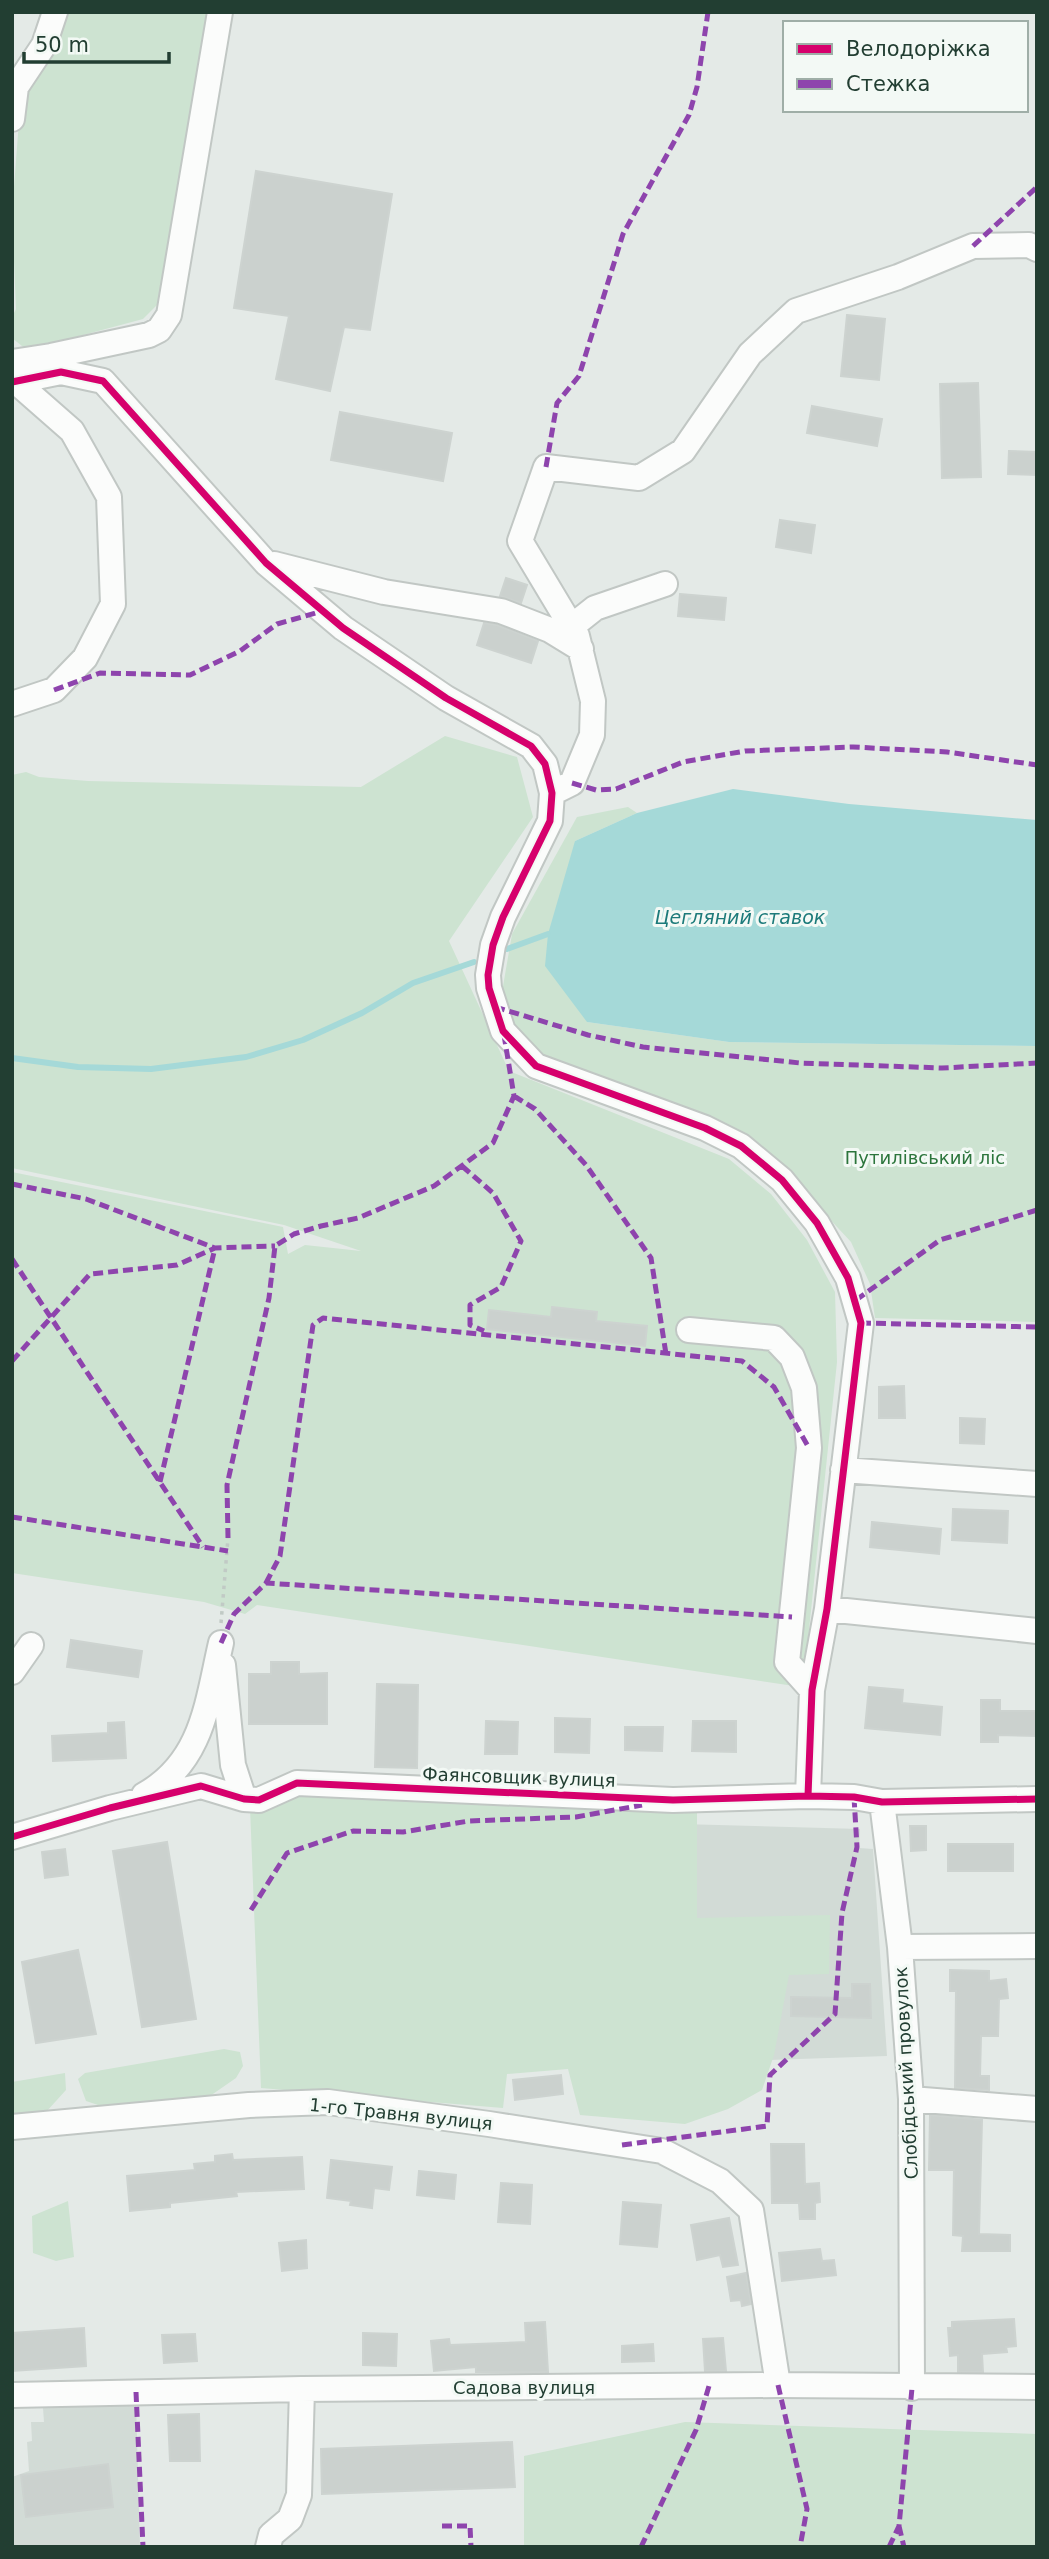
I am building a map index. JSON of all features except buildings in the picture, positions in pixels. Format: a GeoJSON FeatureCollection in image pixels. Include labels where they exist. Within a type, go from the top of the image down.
{"type":"FeatureCollection","features":[{"type":"Feature","properties":{"kind":"street"},"geometry":{"type":"LineString","coordinates":[[12,118],[16,87],[44,45],[55,12]]}},
{"type":"Feature","properties":{"kind":"street"},"geometry":{"type":"LineString","coordinates":[[13,375],[51,356],[149,335],[159,330],[169,315],[220,12]]}},
{"type":"Feature","properties":{"kind":"street"},"geometry":{"type":"LineString","coordinates":[[552,793],[572,783],[592,735],[593,701],[576,638],[520,541],[546,467],[639,478],[683,451],[750,354],[796,311],[898,277],[973,246],[1029,246],[1037,249]]}},
{"type":"Feature","properties":{"kind":"street"},"geometry":{"type":"LineString","coordinates":[[13,375],[61,372],[103,381],[266,563],[343,628],[446,698],[531,746],[545,764],[552,793],[550,821],[503,917],[493,945],[489,988],[503,1031],[536,1066],[705,1128],[741,1146],[782,1180],[817,1223],[848,1278],[861,1323],[827,1609],[813,1690],[808,1796]]}},
{"type":"Feature","properties":{"kind":"street"},"geometry":{"type":"LineString","coordinates":[[12,704],[54,690],[85,658],[113,604],[109,498],[72,430],[13,375]]}},
{"type":"Feature","properties":{"kind":"street"},"geometry":{"type":"LineString","coordinates":[[266,563],[384,592],[501,611],[576,638]]}},
{"type":"Feature","properties":{"kind":"street"},"geometry":{"type":"LineString","coordinates":[[576,638],[594,608],[665,584]]}},
{"type":"Feature","properties":{"kind":"street"},"geometry":{"type":"LineString","coordinates":[[689,1330],[774,1338],[792,1357],[804,1388],[809,1448],[787,1662],[813,1690]]}},
{"type":"Feature","properties":{"kind":"street"},"geometry":{"type":"LineString","coordinates":[[843,1469],[1037,1484]]}},
{"type":"Feature","properties":{"kind":"street"},"geometry":{"type":"LineString","coordinates":[[827,1609],[1037,1631]]}},
{"type":"Feature","properties":{"kind":"street"},"geometry":{"type":"LineString","coordinates":[[110,1808],[146,1794],[171,1774],[188,1755],[201,1731],[221,1643],[233,1765],[244,1799]]}},
{"type":"Feature","properties":{"kind":"street"},"geometry":{"type":"LineString","coordinates":[[12,1672],[32,1645]]}},
{"type":"Feature","properties":{"kind":"street","name":"Фаянсовщик вулиця"},"geometry":{"type":"LineString","coordinates":[[12,1837],[110,1808],[201,1786],[244,1799],[258,1800],[297,1783],[673,1800],[808,1796],[854,1797],[882,1802],[1037,1798]]}},
{"type":"Feature","properties":{"kind":"street","name":"Слобідський провулок"},"geometry":{"type":"LineString","coordinates":[[882,1802],[900,1947],[911,2099],[912,2388]]}},
{"type":"Feature","properties":{"kind":"street"},"geometry":{"type":"LineString","coordinates":[[900,1947],[1037,1946]]}},
{"type":"Feature","properties":{"kind":"street"},"geometry":{"type":"LineString","coordinates":[[911,2099],[1037,2109]]}},
{"type":"Feature","properties":{"kind":"street","name":"1-го Травня вулиця"},"geometry":{"type":"LineString","coordinates":[[12,2127],[249,2105],[328,2102],[489,2123],[662,2151],[720,2181],[751,2210],[778,2385]]}},
{"type":"Feature","properties":{"kind":"street","name":"Садова вулиця"},"geometry":{"type":"LineString","coordinates":[[12,2395],[302,2389],[778,2385],[1037,2387]]}},
{"type":"Feature","properties":{"kind":"street"},"geometry":{"type":"LineString","coordinates":[[268,2547],[271,2535],[290,2519],[299,2495],[302,2389]]}},
{"type":"Feature","properties":{"kind":"path"},"geometry":{"type":"LineString","coordinates":[[221,1613],[228,1538]]}},
{"type":"Feature","properties":{"kind":"shaded area"},"geometry":{"type":"Polygon","coordinates":[[[644,1823],[860,1829],[859,1848],[873,1849],[887,2056],[650,2064],[644,1823]]]}},
{"type":"Feature","properties":{"kind":"shaded area"},"geometry":{"type":"Polygon","coordinates":[[[136,2403],[140,2547],[12,2547],[12,2477],[29,2471],[27,2442],[32,2441],[31,2422],[44,2422],[43,2408],[136,2403]]]}},
{"type":"Feature","properties":{"kind":"green space"},"geometry":{"type":"Polygon","coordinates":[[[62,12],[210,12],[164,298],[143,319],[27,350],[12,338],[12,317],[16,309],[12,213],[21,95],[62,12]]]}},
{"type":"Feature","properties":{"kind":"green space"},"geometry":{"type":"Polygon","coordinates":[[[445,736],[517,757],[533,817],[449,941],[509,1071],[729,1159],[771,1194],[807,1240],[835,1292],[837,1362],[805,1668],[794,1686],[257,1605],[245,1614],[204,1602],[12,1573],[12,1172],[283,1227],[288,1254],[305,1245],[361,1251],[284,1225],[12,1168],[12,775],[26,772],[39,777],[88,781],[361,787],[445,736]]]}},
{"type":"Feature","properties":{"kind":"green space","name":"Путилівський ліс"},"geometry":{"type":"Polygon","coordinates":[[[628,807],[637,813],[575,841],[587,1022],[729,1042],[1037,1046],[1037,1322],[875,1318],[870,1284],[851,1242],[775,1160],[541,1066],[511,1035],[502,992],[512,934],[577,817],[628,807]]]}},
{"type":"Feature","properties":{"kind":"green space"},"geometry":{"type":"Polygon","coordinates":[[[298,1784],[697,1804],[697,1918],[830,1915],[829,1974],[789,1975],[774,2055],[762,2090],[728,2109],[685,2124],[580,2115],[568,2069],[507,2074],[503,2108],[261,2088],[250,1807],[298,1784]]]}},
{"type":"Feature","properties":{"kind":"green space"},"geometry":{"type":"Polygon","coordinates":[[[224,2049],[240,2052],[243,2066],[236,2078],[210,2096],[104,2107],[86,2101],[78,2079],[85,2073],[224,2049]]]}},
{"type":"Feature","properties":{"kind":"green space"},"geometry":{"type":"Polygon","coordinates":[[[65,2073],[66,2090],[46,2112],[12,2115],[12,2082],[65,2073]]]}},
{"type":"Feature","properties":{"kind":"green space"},"geometry":{"type":"Polygon","coordinates":[[[68,2201],[74,2257],[56,2261],[33,2253],[32,2216],[68,2201]]]}},
{"type":"Feature","properties":{"kind":"green space"},"geometry":{"type":"Polygon","coordinates":[[[685,2422],[1037,2434],[1037,2547],[524,2547],[524,2456],[685,2422]]]}},
{"type":"Feature","properties":{"kind":"water","name":"Цегляний ставок"},"geometry":{"type":"Polygon","coordinates":[[[733,789],[849,804],[1037,820],[1037,1046],[729,1042],[587,1022],[545,966],[548,934],[575,841],[637,813],[733,789]]]}},
{"type":"Feature","properties":{"kind":"waterway"},"geometry":{"type":"LineString","coordinates":[[507,949],[548,934]]}},
{"type":"Feature","properties":{"kind":"waterway"},"geometry":{"type":"LineString","coordinates":[[12,1058],[78,1067],[151,1069],[246,1057],[303,1040],[362,1013],[413,983],[474,962]]}},
{"type":"Feature","properties":{"kind":"marked path"},"geometry":{"type":"LineString","coordinates":[[546,467],[557,403],[579,376],[623,234],[689,115],[697,87],[708,12]]}},
{"type":"Feature","properties":{"kind":"marked path"},"geometry":{"type":"LineString","coordinates":[[973,246],[1037,187]]}},
{"type":"Feature","properties":{"kind":"marked path"},"geometry":{"type":"LineString","coordinates":[[54,690],[100,673],[190,675],[240,651],[277,624],[323,611]]}},
{"type":"Feature","properties":{"kind":"marked path"},"geometry":{"type":"LineString","coordinates":[[572,783],[596,790],[616,789],[683,762],[745,751],[853,747],[947,752],[1037,765]]}},
{"type":"Feature","properties":{"kind":"marked path"},"geometry":{"type":"LineString","coordinates":[[495,1007],[588,1035],[643,1047],[800,1063],[942,1068],[1037,1063]]}},
{"type":"Feature","properties":{"kind":"marked path"},"geometry":{"type":"LineString","coordinates":[[228,1538],[227,1485],[269,1298],[275,1246],[294,1234],[358,1218],[434,1186],[493,1143],[514,1096],[504,1035]]}},
{"type":"Feature","properties":{"kind":"marked path"},"geometry":{"type":"LineString","coordinates":[[514,1096],[535,1109],[586,1165],[651,1258],[666,1354]]}},
{"type":"Feature","properties":{"kind":"marked path"},"geometry":{"type":"LineString","coordinates":[[462,1166],[493,1193],[521,1241],[501,1287],[470,1305],[470,1325],[484,1331]]}},
{"type":"Feature","properties":{"kind":"marked path"},"geometry":{"type":"LineString","coordinates":[[12,1184],[86,1199],[215,1248],[275,1246]]}},
{"type":"Feature","properties":{"kind":"marked path"},"geometry":{"type":"LineString","coordinates":[[856,1300],[940,1240],[1037,1210]]}},
{"type":"Feature","properties":{"kind":"marked path"},"geometry":{"type":"LineString","coordinates":[[12,1361],[90,1274],[177,1265],[215,1248]]}},
{"type":"Feature","properties":{"kind":"marked path"},"geometry":{"type":"LineString","coordinates":[[160,1482],[215,1248]]}},
{"type":"Feature","properties":{"kind":"marked path"},"geometry":{"type":"LineString","coordinates":[[12,1259],[203,1547]]}},
{"type":"Feature","properties":{"kind":"marked path"},"geometry":{"type":"LineString","coordinates":[[266,1583],[280,1556],[313,1325],[323,1318],[742,1361],[774,1387],[809,1448]]}},
{"type":"Feature","properties":{"kind":"marked path"},"geometry":{"type":"LineString","coordinates":[[861,1323],[1037,1327]]}},
{"type":"Feature","properties":{"kind":"marked path"},"geometry":{"type":"LineString","coordinates":[[12,1517],[228,1551]]}},
{"type":"Feature","properties":{"kind":"marked path"},"geometry":{"type":"LineString","coordinates":[[221,1643],[234,1614],[266,1583],[792,1617]]}},
{"type":"Feature","properties":{"kind":"marked path"},"geometry":{"type":"LineString","coordinates":[[622,2145],[767,2126],[770,2075],[835,2014],[842,1913],[857,1847],[854,1797]]}},
{"type":"Feature","properties":{"kind":"marked path"},"geometry":{"type":"LineString","coordinates":[[251,1910],[287,1853],[353,1831],[403,1832],[469,1821],[576,1817],[642,1805]]}},
{"type":"Feature","properties":{"kind":"marked path"},"geometry":{"type":"LineString","coordinates":[[778,2385],[807,2509],[800,2547]]}},
{"type":"Feature","properties":{"kind":"marked path"},"geometry":{"type":"LineString","coordinates":[[641,2547],[696,2430],[709,2386]]}},
{"type":"Feature","properties":{"kind":"marked path"},"geometry":{"type":"LineString","coordinates":[[889,2547],[899,2526],[912,2388]]}},
{"type":"Feature","properties":{"kind":"marked path"},"geometry":{"type":"LineString","coordinates":[[136,2392],[143,2547]]}},
{"type":"Feature","properties":{"kind":"marked path"},"geometry":{"type":"LineString","coordinates":[[442,2526],[470,2526],[471,2547]]}},
{"type":"Feature","properties":{"kind":"marked path"},"geometry":{"type":"LineString","coordinates":[[899,2526],[904,2547]]}},
{"type":"Feature","properties":{"kind":"cycle path"},"geometry":{"type":"LineString","coordinates":[[12,382],[61,372],[103,381],[266,563],[343,628],[446,698],[531,746],[545,764],[552,793],[550,821],[503,917],[493,945],[488,975],[489,988],[503,1031],[536,1066],[705,1128],[741,1146],[782,1180],[817,1223],[848,1278],[861,1323],[827,1609],[812,1690],[808,1796]]}},
{"type":"Feature","properties":{"kind":"cycle path"},"geometry":{"type":"LineString","coordinates":[[12,1837],[110,1808],[201,1786],[244,1799],[259,1800],[297,1783],[673,1800],[808,1796],[854,1797],[882,1802],[1037,1799]]}}]}
